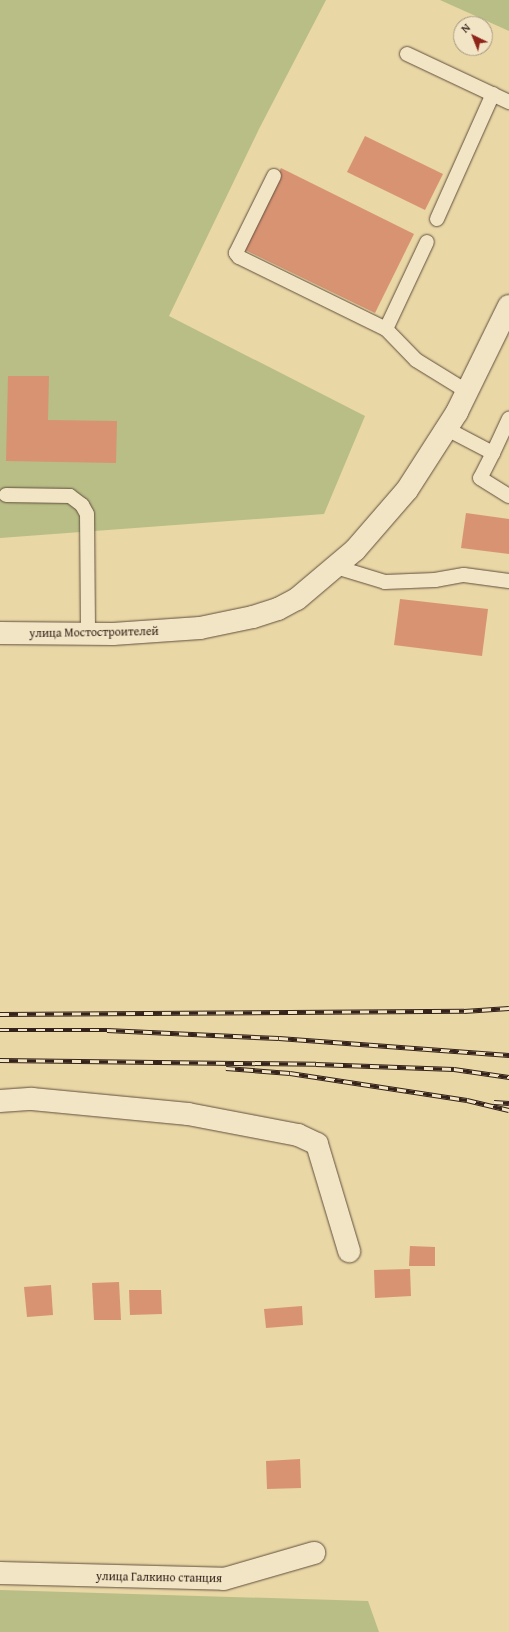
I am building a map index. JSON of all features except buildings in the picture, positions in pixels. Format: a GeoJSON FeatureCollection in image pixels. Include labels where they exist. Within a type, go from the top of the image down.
{"type":"FeatureCollection","features":[{"type":"Feature","properties":{"kind":"street","name":"улица Мостостроителей"},"geometry":{"type":"LineString","coordinates":[[0,633],[88,634],[200,628],[253,617],[278,609],[297,599],[355,550],[407,490],[447,429],[468,392],[509,306]]}},
{"type":"Feature","properties":{"kind":"street"},"geometry":{"type":"LineString","coordinates":[[0,1101],[32,1099],[188,1114],[298,1135],[317,1144],[349,1251]]}},
{"type":"Feature","properties":{"kind":"street","name":"улица Галкино станция"},"geometry":{"type":"LineString","coordinates":[[0,1573],[224,1579],[314,1553]]}},
{"type":"Feature","properties":{"kind":"lane"},"geometry":{"type":"LineString","coordinates":[[407,54],[509,102]]}},
{"type":"Feature","properties":{"kind":"lane"},"geometry":{"type":"LineString","coordinates":[[437,219],[494,94]]}},
{"type":"Feature","properties":{"kind":"lane"},"geometry":{"type":"LineString","coordinates":[[274,176],[236,253],[239,257],[386,329],[416,360],[468,392]]}},
{"type":"Feature","properties":{"kind":"lane"},"geometry":{"type":"LineString","coordinates":[[386,329],[427,242]]}},
{"type":"Feature","properties":{"kind":"lane"},"geometry":{"type":"LineString","coordinates":[[509,419],[480,478],[509,496]]}},
{"type":"Feature","properties":{"kind":"lane"},"geometry":{"type":"LineString","coordinates":[[447,429],[493,453]]}},
{"type":"Feature","properties":{"kind":"lane"},"geometry":{"type":"LineString","coordinates":[[6,495],[70,496],[82,505],[87,514],[88,634]]}},
{"type":"Feature","properties":{"kind":"lane"},"geometry":{"type":"LineString","coordinates":[[336,567],[385,582],[435,580],[464,575],[509,581]]}},
{"type":"Feature","properties":{"kind":"green space"},"geometry":{"type":"Polygon","coordinates":[[[0,0],[326,0],[259,129],[169,316],[365,416],[324,514],[0,538],[0,0]]]}},
{"type":"Feature","properties":{"kind":"green space"},"geometry":{"type":"Polygon","coordinates":[[[440,0],[509,0],[509,31],[493,24],[493,16],[476,16],[440,0]]]}},
{"type":"Feature","properties":{"kind":"green space"},"geometry":{"type":"Polygon","coordinates":[[[0,1590],[368,1601],[379,1632],[0,1632],[0,1590]]]}},
{"type":"Feature","properties":{"kind":"railway"},"geometry":{"type":"LineString","coordinates":[[0,1014],[464,1011],[509,1008]]}},
{"type":"Feature","properties":{"kind":"railway"},"geometry":{"type":"LineString","coordinates":[[0,1030],[107,1030],[279,1038],[509,1055]]}},
{"type":"Feature","properties":{"kind":"railway"},"geometry":{"type":"LineString","coordinates":[[0,1060],[316,1064],[454,1069],[509,1077]]}},
{"type":"Feature","properties":{"kind":"railway"},"geometry":{"type":"LineString","coordinates":[[226,1068],[290,1073],[467,1100],[509,1110]]}},
{"type":"Feature","properties":{"kind":"railway"},"geometry":{"type":"LineString","coordinates":[[494,1102],[509,1103]]}}]}
